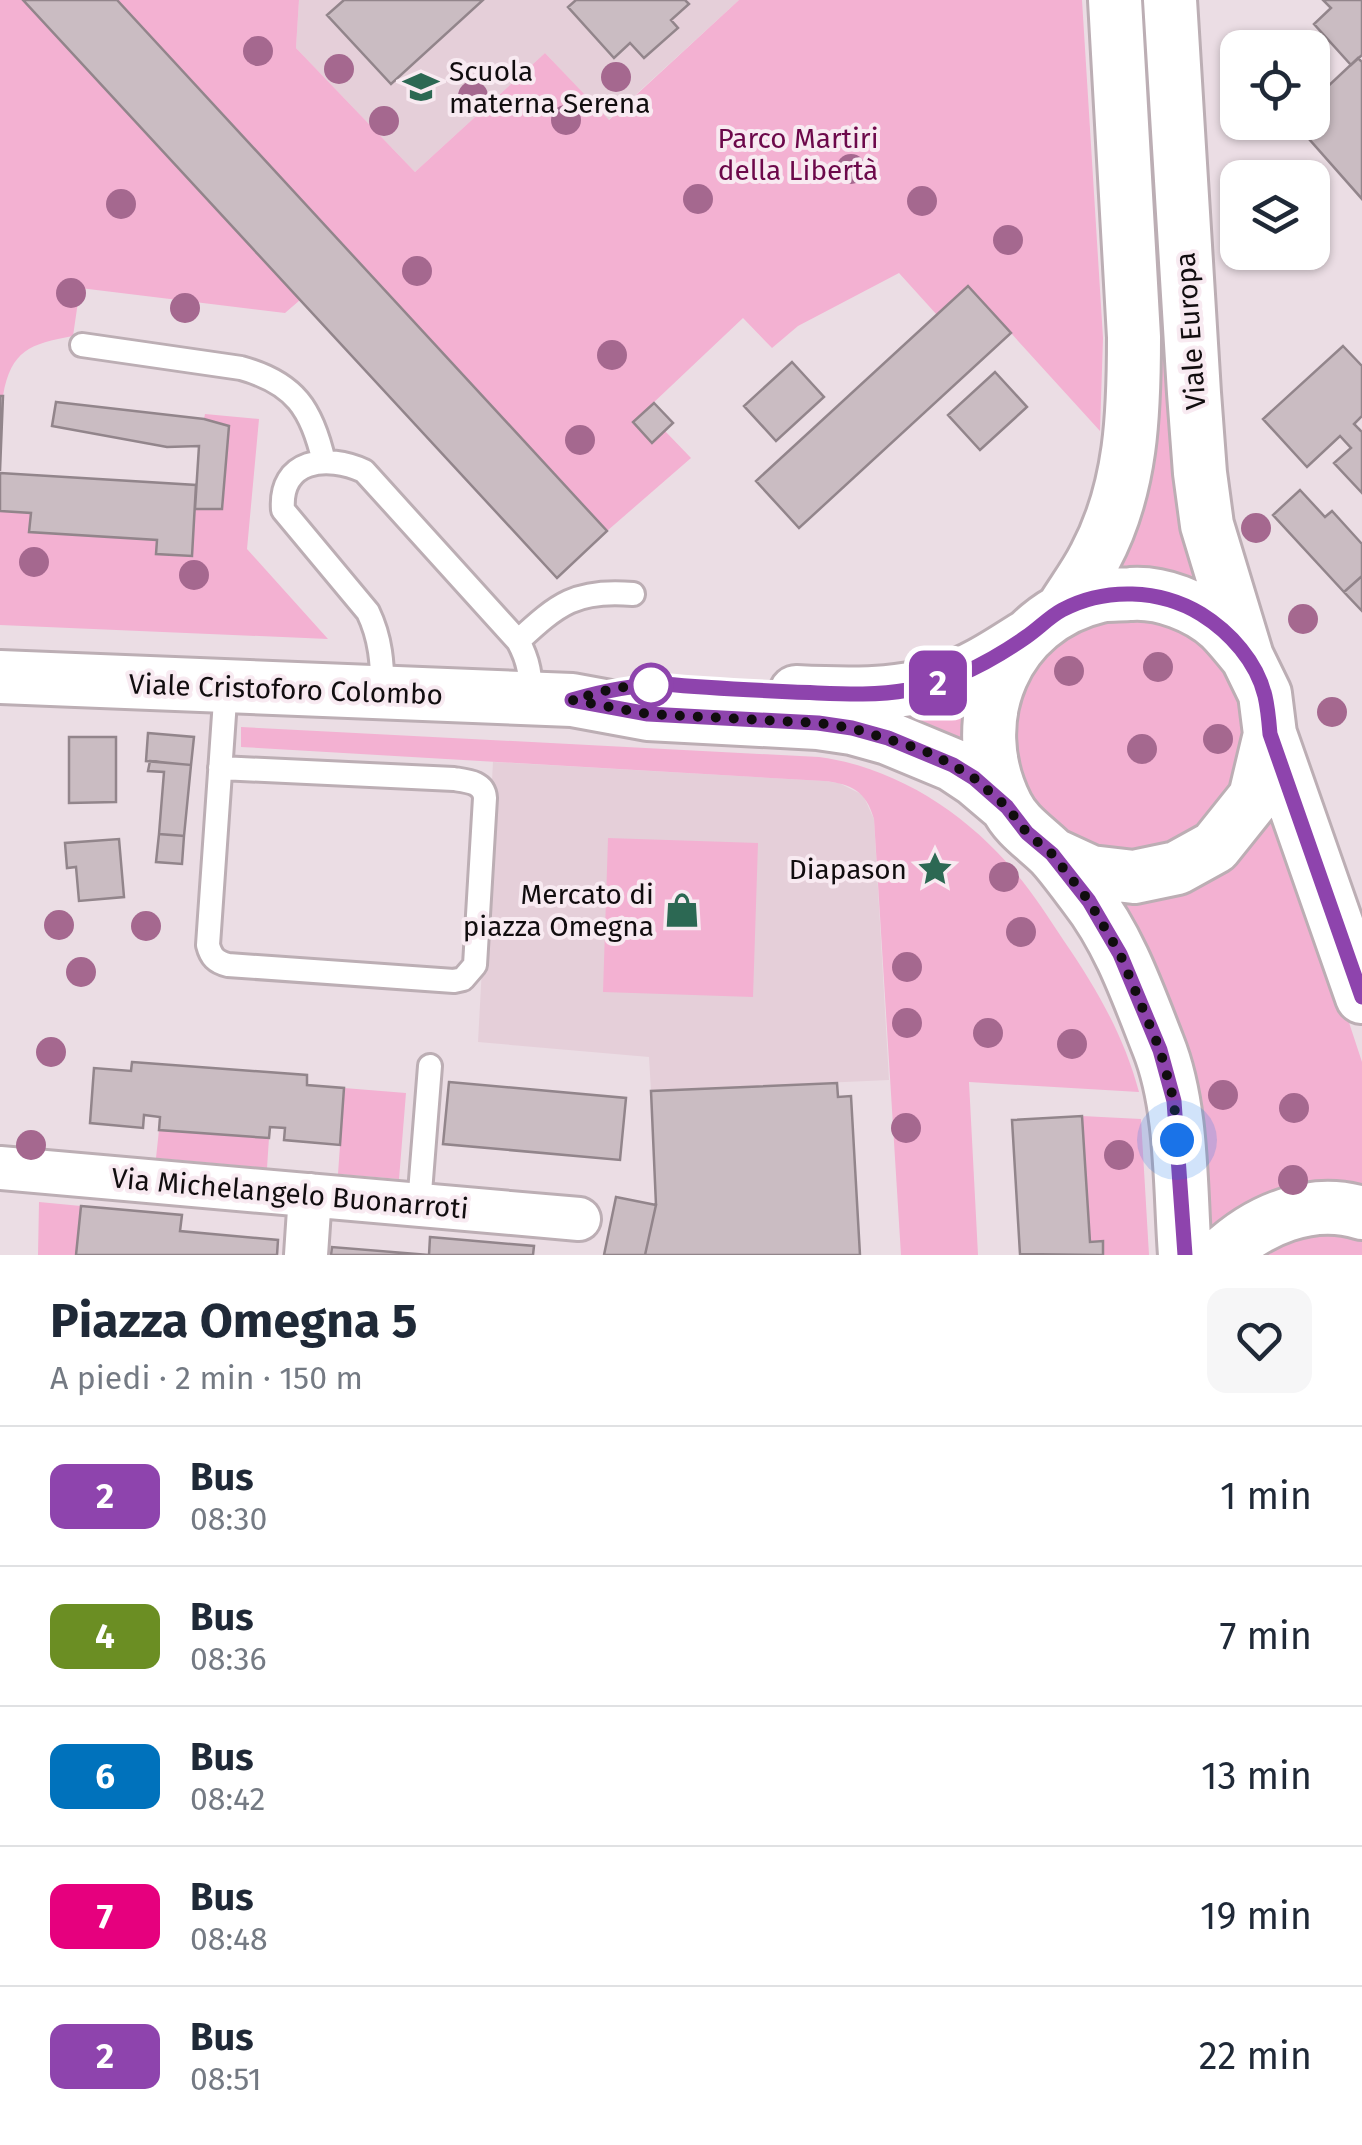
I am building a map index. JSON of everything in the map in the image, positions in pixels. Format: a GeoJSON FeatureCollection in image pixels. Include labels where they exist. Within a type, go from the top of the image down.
{"type":"FeatureCollection","features":[{"type":"Feature","properties":{"kind":"street","name":"Viale Europa"},"geometry":{"type":"LineString","coordinates":[[1115,0],[1134,336],[1130,450],[1120,496],[1096,556],[1001,675],[988,718],[990,764],[1007,807],[1027,833],[1052,854],[1089,901],[1120,954],[1160,1050],[1174,1101],[1184,1255]]}},
{"type":"Feature","properties":{"kind":"street","name":"Viale Europa"},"geometry":{"type":"LineString","coordinates":[[1170,0],[1190,333],[1207,526],[1247,657],[1264,694],[1270,734],[1362,997]]}},
{"type":"Feature","properties":{"kind":"street","name":"Viale Europa"},"geometry":{"type":"LineString","coordinates":[[1044,624],[1101,596],[1143,594],[1184,604],[1219,625],[1247,657]]}},
{"type":"Feature","properties":{"kind":"street"},"geometry":{"type":"LineString","coordinates":[[551,699],[664,684],[840,694],[908,690],[969,671],[1044,624]]}},
{"type":"Feature","properties":{"kind":"street","name":"Viale Cristoforo Colombo"},"geometry":{"type":"LineString","coordinates":[[0,677],[551,699]]}},
{"type":"Feature","properties":{"kind":"street"},"geometry":{"type":"LineString","coordinates":[[551,699],[648,714],[852,728],[906,744],[953,765],[1007,807]]}},
{"type":"Feature","properties":{"kind":"street","name":"Viale Europa"},"geometry":{"type":"LineString","coordinates":[[1052,854],[1091,872],[1134,876],[1177,868],[1214,848],[1255,797],[1270,734]]}},
{"type":"Feature","properties":{"kind":"street","name":"Via Michelangelo Buonarroti"},"geometry":{"type":"LineString","coordinates":[[0,1168],[579,1219]]}},
{"type":"Feature","properties":{"kind":"street"},"geometry":{"type":"LineString","coordinates":[[306,1255],[310,1196]]}},
{"type":"Feature","properties":{"kind":"street"},"geometry":{"type":"LineString","coordinates":[[1221,1255],[1240,1236],[1274,1218],[1313,1208],[1362,1213]]}},
{"type":"Feature","properties":{"kind":"lane"},"geometry":{"type":"LineString","coordinates":[[82,345],[241,368],[276,381],[296,396],[310,414],[324,462]]}},
{"type":"Feature","properties":{"kind":"lane"},"geometry":{"type":"LineString","coordinates":[[383,693],[382,654],[368,612],[283,510],[282,494],[287,479],[298,470],[324,462],[346,462],[364,471],[518,641],[531,673],[551,699]]}},
{"type":"Feature","properties":{"kind":"lane"},"geometry":{"type":"LineString","coordinates":[[518,641],[548,613],[577,598],[606,592],[633,594]]}},
{"type":"Feature","properties":{"kind":"lane"},"geometry":{"type":"LineString","coordinates":[[220,768],[454,779],[480,786],[485,798],[477,957],[471,972],[454,981],[228,966],[218,963],[210,954],[208,945],[220,768],[226,686]]}},
{"type":"Feature","properties":{"kind":"lane"},"geometry":{"type":"LineString","coordinates":[[418,1205],[430,1066]]}},
{"type":"Feature","properties":{"kind":"shaded area","name":"Scuola materna Serena"},"geometry":{"type":"Polygon","coordinates":[[[299,0],[739,0],[608,120],[545,53],[415,172],[296,48],[299,0]]]}},
{"type":"Feature","properties":{"kind":"shaded area","name":"Mercato di piazza Omegna"},"geometry":{"type":"Polygon","coordinates":[[[493,762],[824,781],[839,783],[863,795],[874,819],[889,1080],[651,1091],[649,1057],[478,1042],[493,762]]]}},
{"type":"Feature","properties":{"kind":"green space"},"geometry":{"type":"Polygon","coordinates":[[[0,0],[23,0],[300,300],[285,313],[80,288],[73,336],[45,342],[25,352],[11,368],[0,396],[0,0]]]}},
{"type":"Feature","properties":{"kind":"green space","name":"Parco Martiri della Libertà"},"geometry":{"type":"Polygon","coordinates":[[[116,0],[299,0],[296,48],[415,172],[545,53],[609,120],[739,0],[1082,0],[1103,338],[1100,431],[969,287],[937,315],[899,273],[798,326],[772,348],[743,318],[633,422],[652,442],[665,431],[691,458],[607,531],[116,0]]]}},
{"type":"Feature","properties":{"kind":"green space"},"geometry":{"type":"Polygon","coordinates":[[[1133,0],[1147,0],[1181,536],[1199,593],[1116,573],[1133,0]]]}},
{"type":"Feature","properties":{"kind":"green space"},"geometry":{"type":"Polygon","coordinates":[[[205,414],[259,419],[247,549],[328,639],[0,625],[0,511],[31,513],[30,532],[157,540],[156,554],[191,556],[195,509],[223,508],[229,426],[204,419],[205,414]]]}},
{"type":"Feature","properties":{"kind":"green space"},"geometry":{"type":"Polygon","coordinates":[[[1127,613],[1199,634],[1246,697],[1243,781],[1187,843],[1104,855],[1032,811],[1013,773],[1013,698],[1056,637],[1127,613]]]}},
{"type":"Feature","properties":{"kind":"green space"},"geometry":{"type":"Polygon","coordinates":[[[967,698],[967,744],[901,715],[967,698]]]}},
{"type":"Feature","properties":{"kind":"green space"},"geometry":{"type":"Polygon","coordinates":[[[241,727],[819,757],[875,771],[951,812],[1022,880],[1098,995],[1126,1052],[1139,1092],[969,1082],[978,1255],[901,1255],[874,819],[862,795],[842,784],[824,781],[241,747],[241,727]]]}},
{"type":"Feature","properties":{"kind":"green space"},"geometry":{"type":"Polygon","coordinates":[[[1266,814],[1281,816],[1362,1062],[1362,1195],[1210,1239],[1187,1049],[1152,958],[1119,902],[1266,814]]]}},
{"type":"Feature","properties":{"kind":"green space"},"geometry":{"type":"Polygon","coordinates":[[[608,838],[758,843],[753,997],[603,992],[608,838]]]}},
{"type":"Feature","properties":{"kind":"green space"},"geometry":{"type":"Polygon","coordinates":[[[344,1088],[406,1093],[399,1179],[338,1174],[344,1088]]]}},
{"type":"Feature","properties":{"kind":"green space"},"geometry":{"type":"Polygon","coordinates":[[[1082,1116],[1141,1119],[1149,1255],[1103,1255],[1102,1241],[1090,1242],[1082,1116]]]}},
{"type":"Feature","properties":{"kind":"green space"},"geometry":{"type":"Polygon","coordinates":[[[159,1130],[269,1138],[267,1168],[156,1158],[159,1130]]]}},
{"type":"Feature","properties":{"kind":"green space"},"geometry":{"type":"Polygon","coordinates":[[[39,1202],[81,1206],[76,1255],[38,1255],[39,1202]]]}},
{"type":"Feature","properties":{"kind":"green space"},"geometry":{"type":"Polygon","coordinates":[[[1337,1233],[1362,1239],[1362,1255],[1259,1255],[1301,1236],[1337,1233]]]}},
{"type":"Feature","properties":{"kind":"building"},"geometry":{"type":"Polygon","coordinates":[[[23,0],[117,0],[607,531],[557,578],[23,0]]]}},
{"type":"Feature","properties":{"kind":"building"},"geometry":{"type":"Polygon","coordinates":[[[344,0],[483,0],[391,84],[327,15],[344,0]]]}},
{"type":"Feature","properties":{"kind":"building"},"geometry":{"type":"Polygon","coordinates":[[[576,0],[685,0],[689,4],[671,20],[678,28],[644,58],[630,43],[614,58],[568,7],[576,0]]]}},
{"type":"Feature","properties":{"kind":"building"},"geometry":{"type":"Polygon","coordinates":[[[1323,0],[1362,0],[1362,55],[1351,65],[1330,42],[1330,30],[1319,30],[1314,24],[1331,8],[1323,0]]]}},
{"type":"Feature","properties":{"kind":"building"},"geometry":{"type":"Polygon","coordinates":[[[1358,58],[1362,62],[1362,199],[1310,140],[1330,140],[1330,84],[1358,58]]]}},
{"type":"Feature","properties":{"kind":"building"},"geometry":{"type":"Polygon","coordinates":[[[968,286],[1011,333],[799,528],[756,481],[968,286]]]}},
{"type":"Feature","properties":{"kind":"building"},"geometry":{"type":"Polygon","coordinates":[[[1343,346],[1362,366],[1362,416],[1354,424],[1362,432],[1362,493],[1334,463],[1351,448],[1340,436],[1307,467],[1263,419],[1343,346]]]}},
{"type":"Feature","properties":{"kind":"building"},"geometry":{"type":"Polygon","coordinates":[[[792,362],[824,397],[776,441],[744,406],[792,362]]]}},
{"type":"Feature","properties":{"kind":"building"},"geometry":{"type":"Polygon","coordinates":[[[995,372],[1027,407],[980,450],[948,415],[995,372]]]}},
{"type":"Feature","properties":{"kind":"building"},"geometry":{"type":"Polygon","coordinates":[[[0,396],[3,396],[0,471],[0,396]]]}},
{"type":"Feature","properties":{"kind":"building"},"geometry":{"type":"Polygon","coordinates":[[[56,402],[204,419],[229,426],[222,509],[195,509],[199,446],[167,447],[52,426],[56,402]]]}},
{"type":"Feature","properties":{"kind":"building"},"geometry":{"type":"Polygon","coordinates":[[[654,403],[673,423],[652,443],[633,422],[654,403]]]}},
{"type":"Feature","properties":{"kind":"building"},"geometry":{"type":"Polygon","coordinates":[[[0,473],[196,485],[192,556],[156,554],[157,540],[29,532],[31,513],[0,511],[0,473]]]}},
{"type":"Feature","properties":{"kind":"building"},"geometry":{"type":"Polygon","coordinates":[[[1300,490],[1325,517],[1332,511],[1362,544],[1362,576],[1344,592],[1273,515],[1300,490]]]}},
{"type":"Feature","properties":{"kind":"building"},"geometry":{"type":"Polygon","coordinates":[[[1362,576],[1362,611],[1344,592],[1362,576]]]}},
{"type":"Feature","properties":{"kind":"building"},"geometry":{"type":"Polygon","coordinates":[[[148,733],[194,737],[191,765],[146,761],[148,733]]]}},
{"type":"Feature","properties":{"kind":"building"},"geometry":{"type":"Polygon","coordinates":[[[69,737],[116,737],[116,802],[69,803],[69,737]]]}},
{"type":"Feature","properties":{"kind":"building"},"geometry":{"type":"Polygon","coordinates":[[[150,761],[191,765],[184,836],[159,834],[164,772],[148,771],[150,761]]]}},
{"type":"Feature","properties":{"kind":"building"},"geometry":{"type":"Polygon","coordinates":[[[159,834],[184,836],[182,864],[156,862],[159,834]]]}},
{"type":"Feature","properties":{"kind":"building"},"geometry":{"type":"Polygon","coordinates":[[[119,839],[124,897],[79,901],[76,867],[67,868],[65,843],[119,839]]]}},
{"type":"Feature","properties":{"kind":"building"},"geometry":{"type":"Polygon","coordinates":[[[132,1062],[307,1075],[307,1085],[344,1088],[340,1145],[284,1140],[285,1128],[270,1127],[269,1138],[159,1130],[160,1117],[144,1115],[143,1128],[90,1123],[94,1068],[131,1071],[132,1062]]]}},
{"type":"Feature","properties":{"kind":"building"},"geometry":{"type":"Polygon","coordinates":[[[449,1082],[626,1098],[620,1160],[443,1144],[449,1082]]]}},
{"type":"Feature","properties":{"kind":"building"},"geometry":{"type":"Polygon","coordinates":[[[837,1083],[838,1097],[851,1096],[860,1255],[645,1255],[656,1205],[651,1091],[837,1083]]]}},
{"type":"Feature","properties":{"kind":"building"},"geometry":{"type":"Polygon","coordinates":[[[1082,1116],[1090,1242],[1103,1241],[1103,1255],[1020,1254],[1012,1120],[1082,1116]]]}},
{"type":"Feature","properties":{"kind":"building"},"geometry":{"type":"Polygon","coordinates":[[[616,1197],[656,1205],[645,1255],[604,1255],[616,1197]]]}},
{"type":"Feature","properties":{"kind":"building"},"geometry":{"type":"Polygon","coordinates":[[[81,1206],[182,1215],[180,1231],[278,1240],[277,1255],[76,1255],[81,1206]]]}},
{"type":"Feature","properties":{"kind":"building"},"geometry":{"type":"Polygon","coordinates":[[[430,1237],[534,1246],[533,1255],[429,1255],[430,1237]]]}},
{"type":"Feature","properties":{"kind":"building"},"geometry":{"type":"Polygon","coordinates":[[[332,1247],[429,1255],[331,1255],[332,1247]]]}},
{"type":"Feature","properties":{"kind":"bus line","name":"2"},"geometry":{"type":"LineString","coordinates":[[1185,1255],[1174,1101],[1160,1050],[1120,954],[1089,901],[1052,854],[1027,833],[1007,807],[953,765],[923,750],[852,728],[684,718],[572,700],[615,688],[664,684],[840,694],[908,690],[969,671],[1062,610],[1101,596],[1143,594],[1184,604],[1219,625],[1247,657],[1264,694],[1270,734],[1362,997]]}},
{"type":"Feature","properties":{"kind":"place","name":"Scuola materna Serena"},"geometry":{"type":"Point","coordinates":[421,87]}},
{"type":"Feature","properties":{"kind":"place","name":"Diapason"},"geometry":{"type":"Point","coordinates":[935,869]}},
{"type":"Feature","properties":{"kind":"place","name":"Mercato di piazza Omegna"},"geometry":{"type":"Point","coordinates":[682,910]}},
{"type":"Feature","properties":{"kind":"route"},"geometry":{"type":"LineString","coordinates":[[651,685],[664,684],[615,688],[572,700],[684,718],[852,728],[923,750],[974,778],[1052,854],[1089,901],[1120,954],[1160,1050],[1174,1101],[1177,1140]]}}]}
